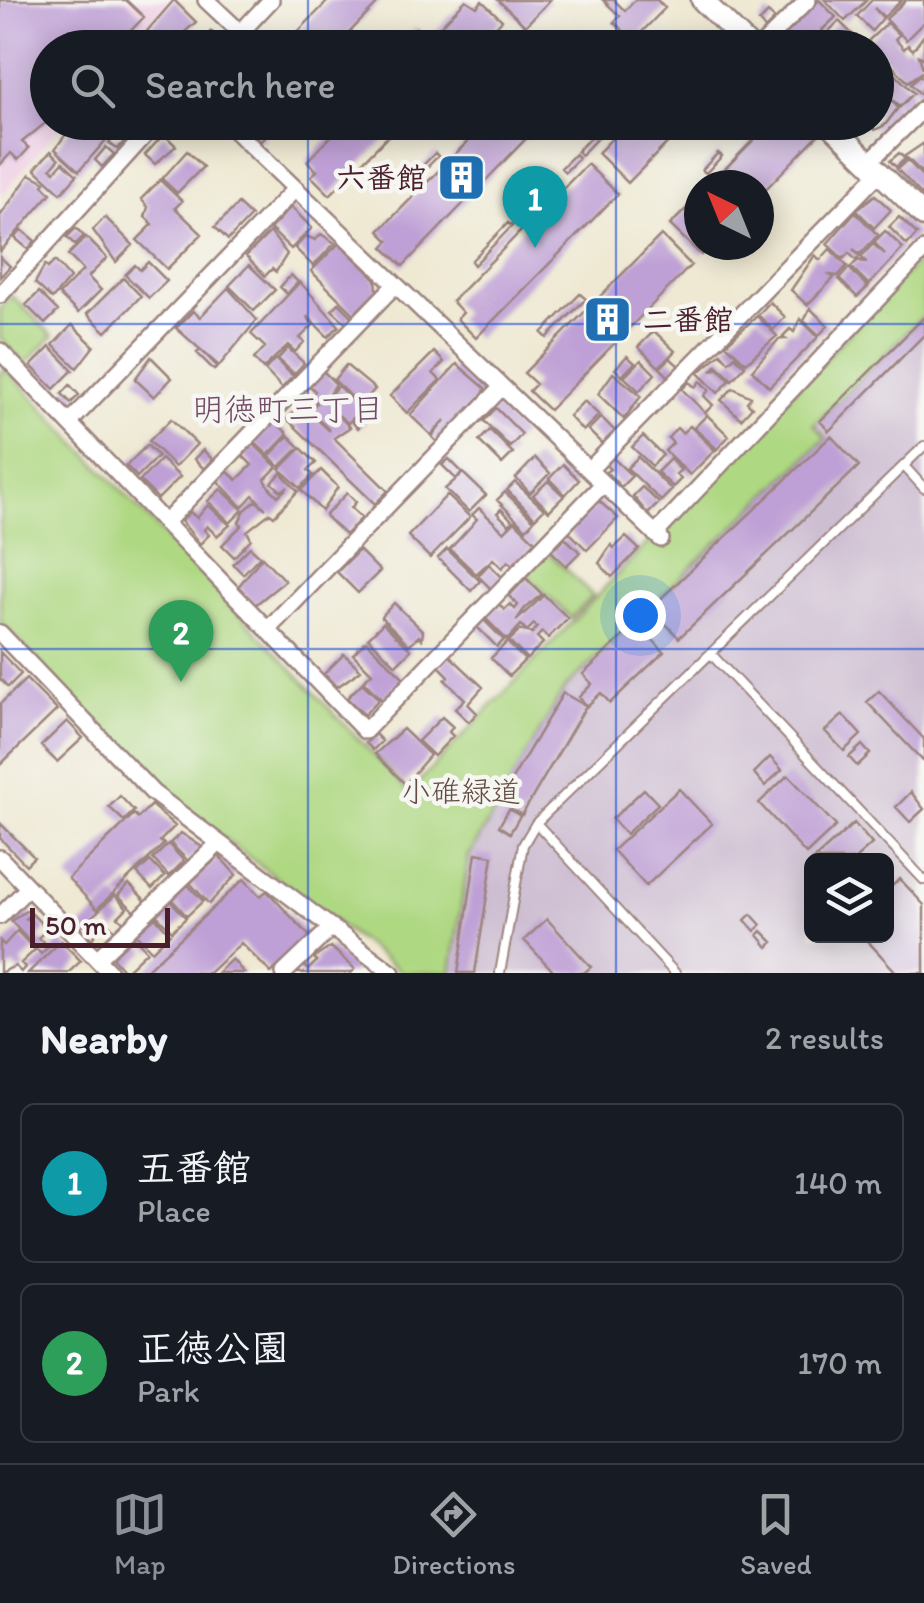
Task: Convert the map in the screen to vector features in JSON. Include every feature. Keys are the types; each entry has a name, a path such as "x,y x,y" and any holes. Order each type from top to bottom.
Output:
{"street":[{"path":"206,0 238,30"},
{"path":"242,30 271,0"},
{"path":"702,0 733,30"},
{"path":"777,30 808,0"},
{"path":"589,470 874,167 924,108"},
{"path":"0,294 141,140"},
{"path":"245,140 658,536 924,250"},
{"path":"846,140 924,216"},
{"path":"69,423 295,189"},
{"path":"165,523 395,284"},
{"path":"0,350 364,731 603,484"},
{"path":"268,630 502,387"},
{"path":"0,633 154,794 392,973"},
{"path":"0,858 102,968 217,845"},
{"path":"0,916 28,888"},
{"path":"284,973 332,926"}],"lane":[{"path":"500,973 523,845 536,823 924,446"},
{"path":"904,466 924,488"},
{"path":"712,655 924,880"},
{"path":"536,823 675,973"}],"shaded area":[{"path":"0,0 169,0 143,30 30,30 30,140 49,140 0,197"},
{"path":"924,315 924,973 451,973 469,856 564,689 825,439 814,425"}],"green space":[{"name":"小碓緑道","path":"924,255 924,315 814,425 826,438 564,689 469,856 451,973 403,973 161,791 0,621 0,373 5,368 409,792"},
{"path":"12,296 53,336 25,364 0,338 0,309"},
{"path":"548,552 593,596 571,618 526,574"}],"building":[{"path":"0,0 126,0 144,17 131,30 30,30 30,136 22,142 29,148 18,160 11,153 0,165"},
{"path":"174,0 196,22 187,30 148,30"},
{"path":"329,0 381,0 352,30 300,30"},
{"path":"466,0 477,7 482,1 502,20 492,30 437,30"},
{"path":"498,0 550,0 525,26"},
{"path":"603,0 614,0 625,11 635,0 657,0 665,8 644,30 622,30 614,22 620,16"},
{"path":"819,0 836,17 822,30 788,30"},
{"path":"825,0 867,0 845,21"},
{"path":"872,0 902,0 884,17 874,8 883,18 873,30 857,16"},
{"path":"906,0 924,0 924,22 906,40 886,19"},
{"path":"768,13 775,19 765,29 759,22"},
{"path":"839,21 848,30 830,30"},
{"path":"894,30 899,35 895,39 904,49 908,45 913,50 924,35 924,58 919,56 924,71 908,82 894,68"},
{"path":"894,73 914,93 900,107 894,102"},
{"path":"920,75 924,79 921,95 911,84"},
{"path":"62,140 106,140 79,171 55,149"},
{"path":"112,140 124,142 117,149 109,143"},
{"path":"159,140 170,140 176,146 155,164 145,155"},
{"path":"327,140 384,140 330,195 311,176 317,171 307,161"},
{"name":"六番館","path":"469,140 525,140 403,266 383,247 389,241 379,231"},
{"path":"588,140 595,140 581,155 577,151"},
{"path":"611,140 670,140 628,183 598,153"},
{"path":"753,140 813,140 774,180 774,170 724,170"},
{"path":"924,143 924,175 905,156"},
{"path":"106,147 114,154 102,167 95,160"},
{"path":"51,151 59,159 51,168 55,171 63,162 77,175 61,193 35,169"},
{"path":"187,151 203,167 177,193 162,179"},
{"path":"435,153 438,156 406,189 403,186"},
{"path":"718,153 722,156 709,170 702,170"},
{"path":"899,153 905,159 896,167 890,161"},
{"path":"575,154 579,158 565,172 561,168"},
{"path":"907,160 924,178 924,197 897,169"},
{"path":"587,164 618,194 476,338 457,319 463,313 452,301"},
{"path":"30,174 45,182 43,185 51,193 0,252 0,216"},
{"path":"160,180 182,201 175,208 202,234 167,269 137,240 153,224 145,217 148,207 141,199"},
{"path":"875,195 891,210 874,228 856,210"},
{"path":"238,204 251,216 228,240 215,227"},
{"path":"291,207 312,228 291,249 270,229"},
{"path":"684,211 684,239 670,225"},
{"path":"855,212 878,235 860,254 853,249 860,256 856,260 849,253 843,259 827,244"},
{"path":"105,217 133,245 116,262 93,230"},
{"path":"899,217 917,234 907,245 889,227"},
{"path":"508,223 512,226 474,265 471,261"},
{"path":"76,228 84,236 75,245 67,237"},
{"path":"22,230 35,241 28,249 15,238"},
{"path":"885,231 903,248 869,285 851,267 858,260 867,263 861,257 873,244 885,254 874,242"},
{"path":"270,232 287,254 276,272 272,269 265,276 246,256"},
{"path":"321,234 335,243 313,266 295,248 306,236 315,240"},
{"name":"二番館","path":"661,235 691,265 549,410 529,391 536,384 524,373"},
{"path":"86,237 107,258 88,277 101,290 78,313 59,295 83,270 68,255"},
{"path":"339,243 376,279 377,291 354,314 311,271"},
{"path":"830,249 847,266 838,276 830,275 834,278 807,305 791,290 815,255 820,260"},
{"path":"0,257 10,266 0,277"},
{"path":"55,261 70,278 52,299 35,283 45,265 48,268"},
{"path":"148,262 167,281 149,298 125,275 135,265 140,270"},
{"path":"249,265 275,290 254,311 229,286"},
{"path":"849,268 868,287 857,297 839,279"},
{"path":"291,275 298,282 287,294 280,287"},
{"path":"123,278 141,296 106,332 87,314"},
{"path":"300,282 339,326 328,337 307,316 313,325 300,338 304,342 295,352 288,345 263,369 254,359 265,347 251,334"},
{"path":"228,288 257,320 219,366 176,328 193,311 200,317"},
{"path":"39,292 58,311 45,324 26,305"},
{"path":"580,294 586,299 547,338 542,333"},
{"path":"770,302 785,317 773,330 758,315"},
{"path":"339,303 352,316 346,323 332,310"},
{"path":"810,308 828,326 819,335 804,321"},
{"path":"757,316 777,336 746,363 726,344"},
{"path":"924,317 924,335 829,431 820,421"},
{"path":"800,319 818,337 769,387 752,370 779,339 786,339 783,336 790,329 794,332"},
{"path":"72,325 94,346 77,368 53,345"},
{"path":"654,331 675,351 659,367 638,347"},
{"path":"50,347 73,370 54,389 31,366"},
{"path":"288,348 304,363 294,374 278,359"},
{"path":"201,350 218,367 214,370 197,353"},
{"path":"434,352 444,362 433,373 440,380 407,413 390,396"},
{"path":"721,353 729,362 735,356 745,366 732,380 717,365 711,371 718,368 730,380 718,393 698,373"},
{"path":"627,356 635,363 622,376 615,369"},
{"path":"151,357 172,378 154,397 135,379"},
{"path":"670,358 679,366 669,377 660,368"},
{"path":"275,359 293,376 282,388 265,370"},
{"path":"641,360 655,374 639,391 624,377"},
{"path":"457,364 485,388 484,393 438,443 432,437 445,420 431,435 410,415"},
{"path":"346,365 375,389 360,405 334,380"},
{"path":"323,371 336,384 324,401 338,386 362,409 348,423 338,415 350,427 334,438 388,491 375,504 287,419 301,405 330,431 309,410 317,403 310,396 315,391 309,385"},
{"path":"613,373 641,396 624,419 598,394"},
{"path":"700,381 709,390 704,396 713,405 705,413 682,389 689,382 695,387"},
{"path":"70,385 79,395 71,403 62,394"},
{"path":"733,388 751,397 747,402 752,407 741,419 721,400"},
{"path":"584,401 599,415 583,431 569,416"},
{"path":"496,408 522,434 510,447 484,421"},
{"path":"363,411 369,417 358,428 352,422"},
{"path":"707,415 729,436 717,449 694,428"},
{"path":"601,417 615,431 602,444 588,430"},
{"path":"171,419 197,444 175,467 149,441"},
{"path":"275,421 288,434 268,455 254,442"},
{"path":"690,426 715,450 690,475 665,451 673,443 668,438 677,428 682,433"},
{"path":"490,430 513,453 502,464 479,441"},
{"path":"289,436 300,447 280,467 269,456"},
{"path":"643,436 663,455 652,466 632,447"},
{"path":"831,436 859,466 679,638 651,608"},
{"path":"254,444 277,467 265,479 269,487 278,496 288,487 281,491 272,483 281,473 298,491 274,516 270,513 247,531 251,539 234,557 222,545 242,525 239,522 245,510 256,501 266,509 253,495 242,507 217,480 227,471 237,480 252,465 243,456"},
{"path":"147,445 158,456 137,477 126,466"},
{"path":"301,448 316,463 308,470 313,475 300,488 280,469"},
{"path":"203,450 213,460 204,469 194,459"},
{"path":"638,457 672,490 661,501 627,468"},
{"path":"535,458 550,473 530,493 516,478"},
{"path":"613,458 632,476 621,487 606,472 610,469 606,465"},
{"path":"161,459 180,477 158,499 140,481"},
{"path":"449,459 462,472 456,479 442,465"},
{"path":"670,459 681,470 676,474 681,479 673,487 657,472"},
{"path":"563,464 579,480 565,495 549,479"},
{"path":"321,470 338,487 322,511 301,490"},
{"path":"463,473 486,495 469,512 445,489"},
{"path":"548,481 564,496 549,511 533,495"},
{"path":"515,482 544,509 535,518 507,490"},
{"path":"642,487 659,503 648,514 633,496"},
{"path":"221,489 243,510 230,523 208,501"},
{"path":"505,492 534,520 526,529 497,500"},
{"path":"347,493 356,502 351,508 362,518 345,535 325,516"},
{"path":"447,495 470,517 430,558 408,536"},
{"path":"599,501 618,518 587,550 569,532"},
{"path":"208,505 230,525 217,536 207,526 204,530 209,535 200,544 181,521 190,512 197,518"},
{"path":"479,508 504,532 515,521 537,543 514,567 508,561 502,568 493,559 476,574 450,549 477,519 472,515"},
{"path":"501,509 513,521 509,525 497,513"},
{"path":"626,537 639,549 612,577 599,563 611,545 614,548"},
{"path":"565,538 580,552 566,566 551,551"},
{"path":"250,547 260,556 243,574 233,564"},
{"path":"447,549 480,581 471,591 438,558"},
{"path":"359,550 380,571 358,593 337,572"},
{"path":"262,557 285,581 255,605 238,587"},
{"path":"489,564 503,578 491,589 478,576"},
{"path":"526,578 542,594 516,621 544,595 568,618 548,638 542,632 537,637 543,643 527,659 509,641 520,630 532,633 537,627 534,624 527,631 521,625 507,640 485,618 499,604 504,610 510,604 515,609 518,605 509,596"},
{"path":"394,603 423,631 422,639 419,636 409,645 381,617"},
{"path":"484,620 504,640 497,647 477,627"},
{"path":"383,623 411,650 396,665 368,638"},
{"path":"637,623 664,652 610,703 601,693 587,706 579,697 592,684 583,674"},
{"path":"366,641 404,678 382,700 363,681 372,673 353,654"},
{"path":"507,642 525,660 509,676 491,658"},
{"path":"0,652 21,674 8,687 0,679"},
{"path":"344,654 361,670 337,687 324,674"},
{"path":"449,655 483,687 468,704 477,713 469,722 455,709 465,699 445,680 449,676 439,666"},
{"path":"26,679 57,710 0,765 0,704"},
{"path":"362,683 379,699 364,715 347,698"},
{"path":"879,691 924,739 924,762 867,702"},
{"path":"563,693 586,706 522,815 499,801"},
{"path":"843,715 861,735 844,751 825,731"},
{"path":"442,717 453,727 449,732 453,736 434,756 418,741"},
{"path":"67,721 83,738 57,762 41,746"},
{"path":"403,729 430,755 405,784 375,754"},
{"path":"375,734 382,741 373,750 366,743"},
{"path":"862,745 870,754 857,766 849,757"},
{"path":"770,757 782,770 765,786 754,773"},
{"path":"788,775 836,826 805,853 759,803"},
{"path":"644,789 658,804 626,834 612,819"},
{"path":"679,789 712,824 646,886 613,850"},
{"path":"911,792 924,809 910,822 896,807"},
{"path":"120,796 134,811 124,821 109,807"},
{"path":"151,805 175,826 160,841 164,844 97,909 68,878 134,814 138,818"},
{"path":"509,809 520,816 510,833 499,826"},
{"path":"0,823 34,857 26,865 0,838"},
{"path":"854,823 872,844 862,853 821,853"},
{"path":"181,833 202,847 188,861 170,843"},
{"path":"168,844 184,861 169,876 153,859"},
{"path":"476,853 493,856 475,973 458,973"},
{"path":"219,856 236,875 209,904 190,883"},
{"path":"150,861 165,876 152,889 137,873"},
{"path":"244,879 260,896 267,891 310,937 271,973 241,943 209,973 143,973"},
{"path":"900,879 924,905 924,973 897,973 869,943 894,943 894,884"},
{"path":"129,884 146,901 135,912 118,895"},
{"path":"188,885 203,901 187,916 172,900"},
{"path":"115,895 127,908 118,917 124,922 115,931 106,921 92,939 80,928"},
{"path":"171,901 186,918 172,931 156,915"},
{"path":"27,910 30,913 25,920 32,914 47,929 38,938 49,946 41,954 11,921"},
{"path":"751,914 761,925 755,931 745,920"},
{"path":"155,917 170,934 152,951 136,934"},
{"path":"547,919 591,967 584,973 555,973 524,940"},
{"path":"17,931 35,950 21,963 25,967 21,972 15,966 0,973 0,941 4,945"},
{"path":"762,931 773,942 768,947 758,935"},
{"path":"134,937 147,951 125,972 112,957"},
{"path":"61,941 81,961 68,973 28,973"},
{"path":"331,947 355,969 351,973 295,973 303,965 308,970 317,961 314,958"},
{"path":"232,959 244,973 217,973"}],"place":[{"name":"六番館","path":"461,177"},
{"name":"五番館","path":"535,248"},
{"name":"二番館","path":"608,319"},
{"name":"正徳公園","path":"181,682"}],"district":[{"name":"明徳町三丁目","path":"288,409"}]}
